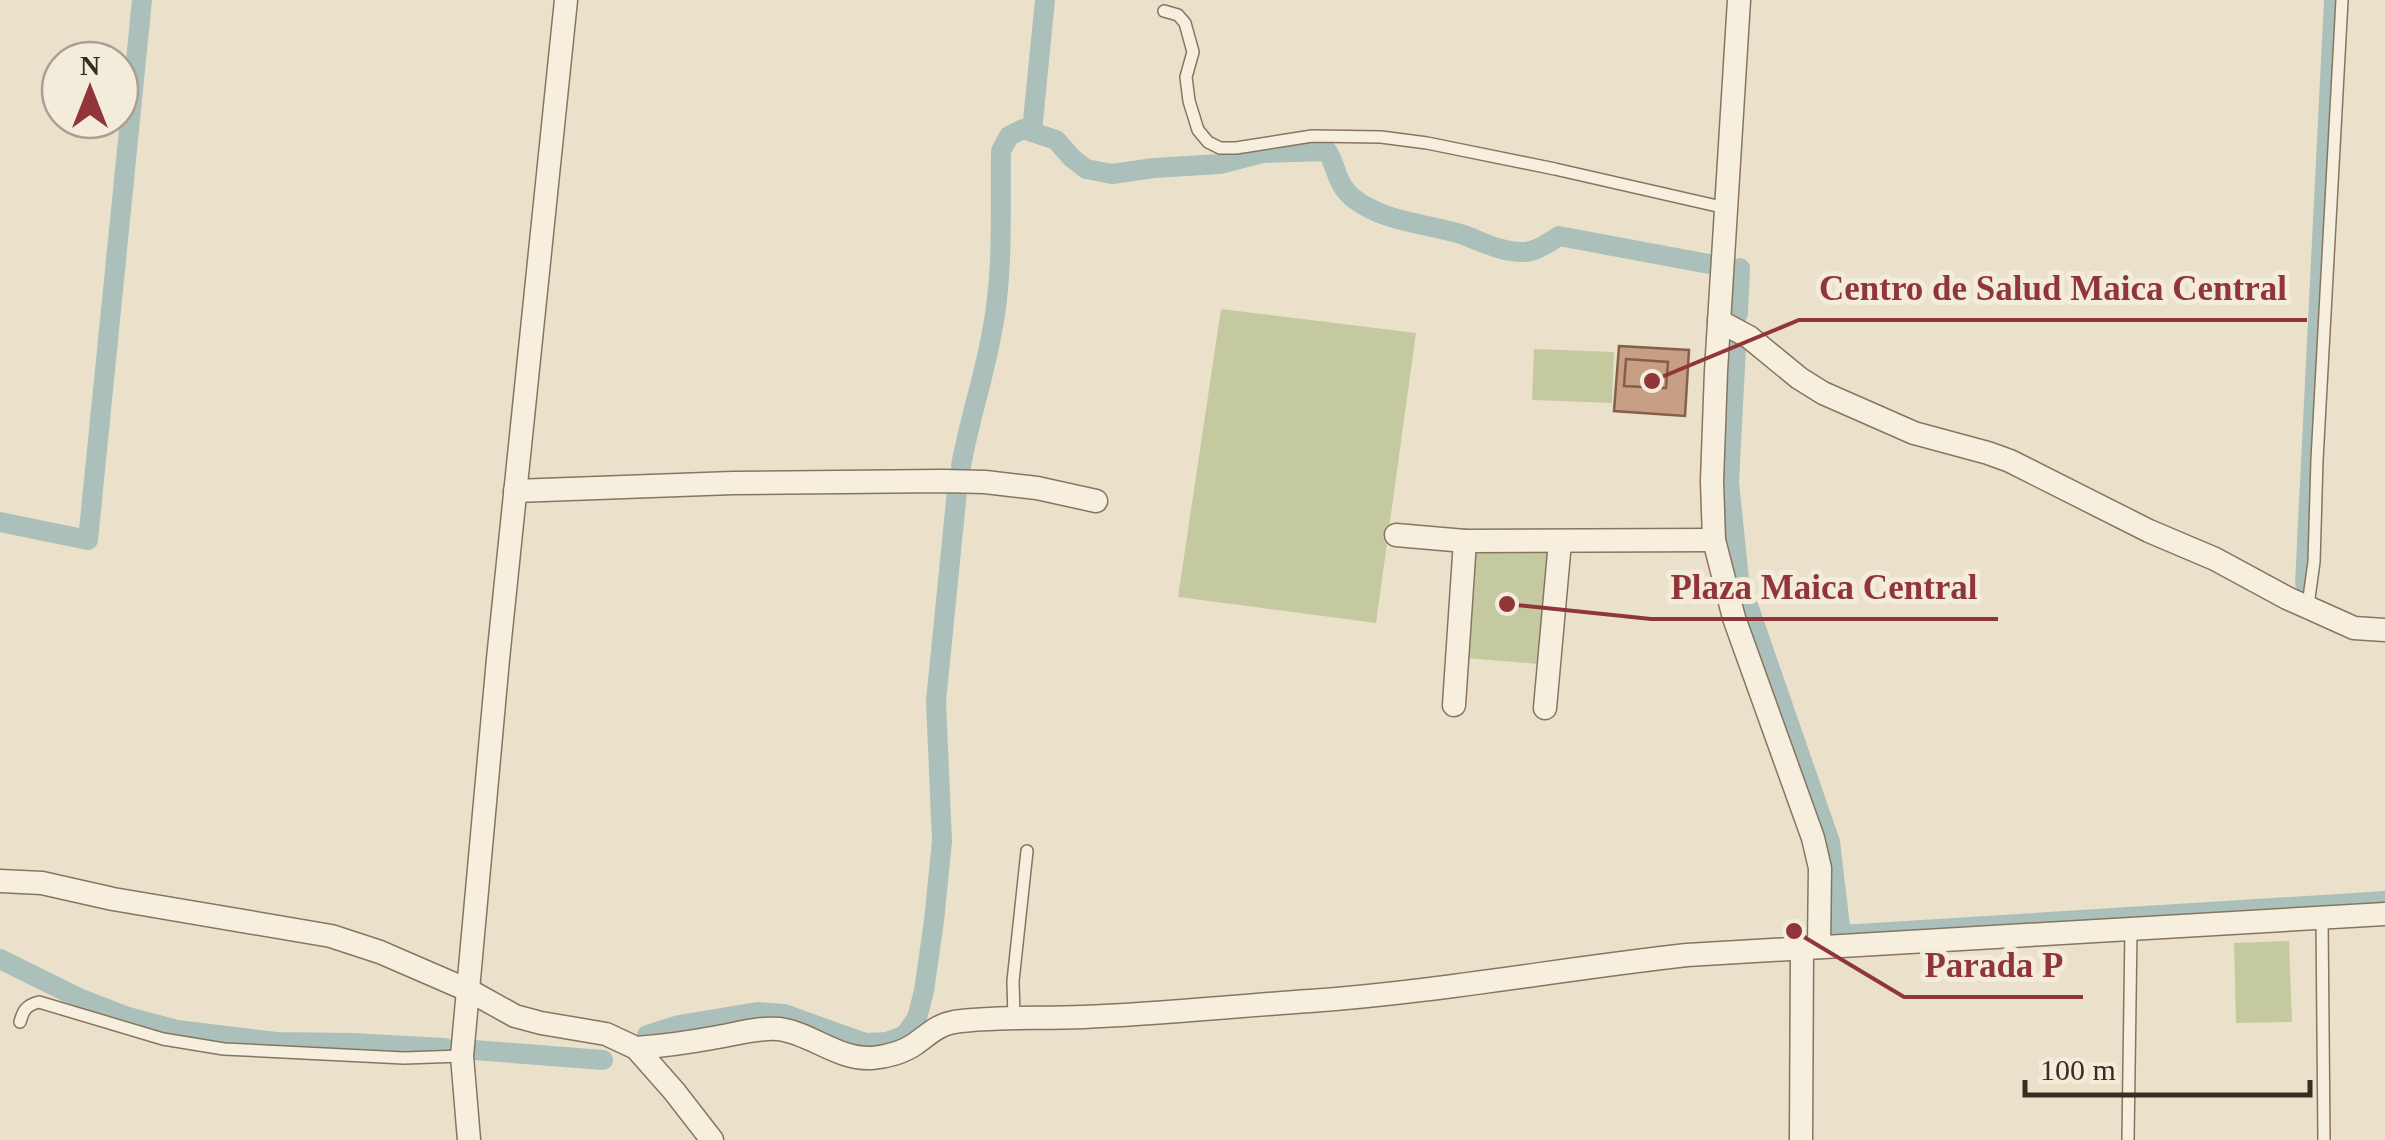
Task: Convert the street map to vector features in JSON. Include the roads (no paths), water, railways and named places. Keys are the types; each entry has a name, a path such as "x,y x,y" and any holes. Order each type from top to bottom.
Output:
{"street":[{"path":"469,1140 462,1056 498,659 566,0"},
{"path":"1740,0 1719,321 1712,481 1714,540 1734,618 1820,868 1810,947 1801,1140"},
{"path":"1719,321 1749,337 1823,393 1914,433 2010,461 2354,628 2385,630"},
{"path":"515,492 733,483 943,481 1037,488 1096,501"},
{"path":"1396,535 1465,541 1714,540"},
{"path":"1454,705 1465,541"},
{"path":"1545,708 1560,542"},
{"path":"0,882 42,883 330,936 394,957 515,1016 606,1034 636,1048 712,1140"},
{"path":"636,1048 778,1029 849,1056 870,1058 914,1046 931,1030 950,1023 1344,998 1687,955 2385,914"}],"lane":[{"path":"2301,603 2308,598 2314,562 2342,0"},
{"path":"1164,11 1178,15 1186,23 1193,52 1186,77 1189,101 1198,130 1220,148 1312,136 1381,137 1500,158 1726,208"},
{"path":"1014,1018 1016,947 1027,851"},
{"path":"2322,918 2324,1140"},
{"path":"2128,1140 2131,930"},
{"path":"20,1022 23,1011 38,1002 164,1040 224,1049 404,1058 462,1056"}],"waterway":[{"path":"0,522 88,540 142,0"},
{"path":"1032,131 1045,0"},
{"path":"2305,583 2334,0"},
{"path":"961,466 988,353 998,291 1001,151 1009,136 1023,129 1056,140 1086,169 1112,174 1220,164 1262,153 1327,151 1347,192 1365,206 1392,218 1464,235 1508,251 1533,250 1559,236 1709,264"},
{"path":"1738,314 1740,268"},
{"path":"1736,347 1729,483 1739,579 1830,842 1841,935 2385,901"},
{"path":"647,1035 679,1025 757,1012 784,1014 865,1043 887,1042 905,1035 917,1018 934,921 942,841 936,701 957,491"},
{"path":"0,959 79,998 177,1030 276,1042 445,1048"},
{"path":"474,1050 603,1060"}],"place":[{"name":"Centro de Salud Maica Central","path":"1652,381"},
{"name":"Plaza Maica Central","path":"1507,604"},
{"name":"Parada P","path":"1794,931"}]}
